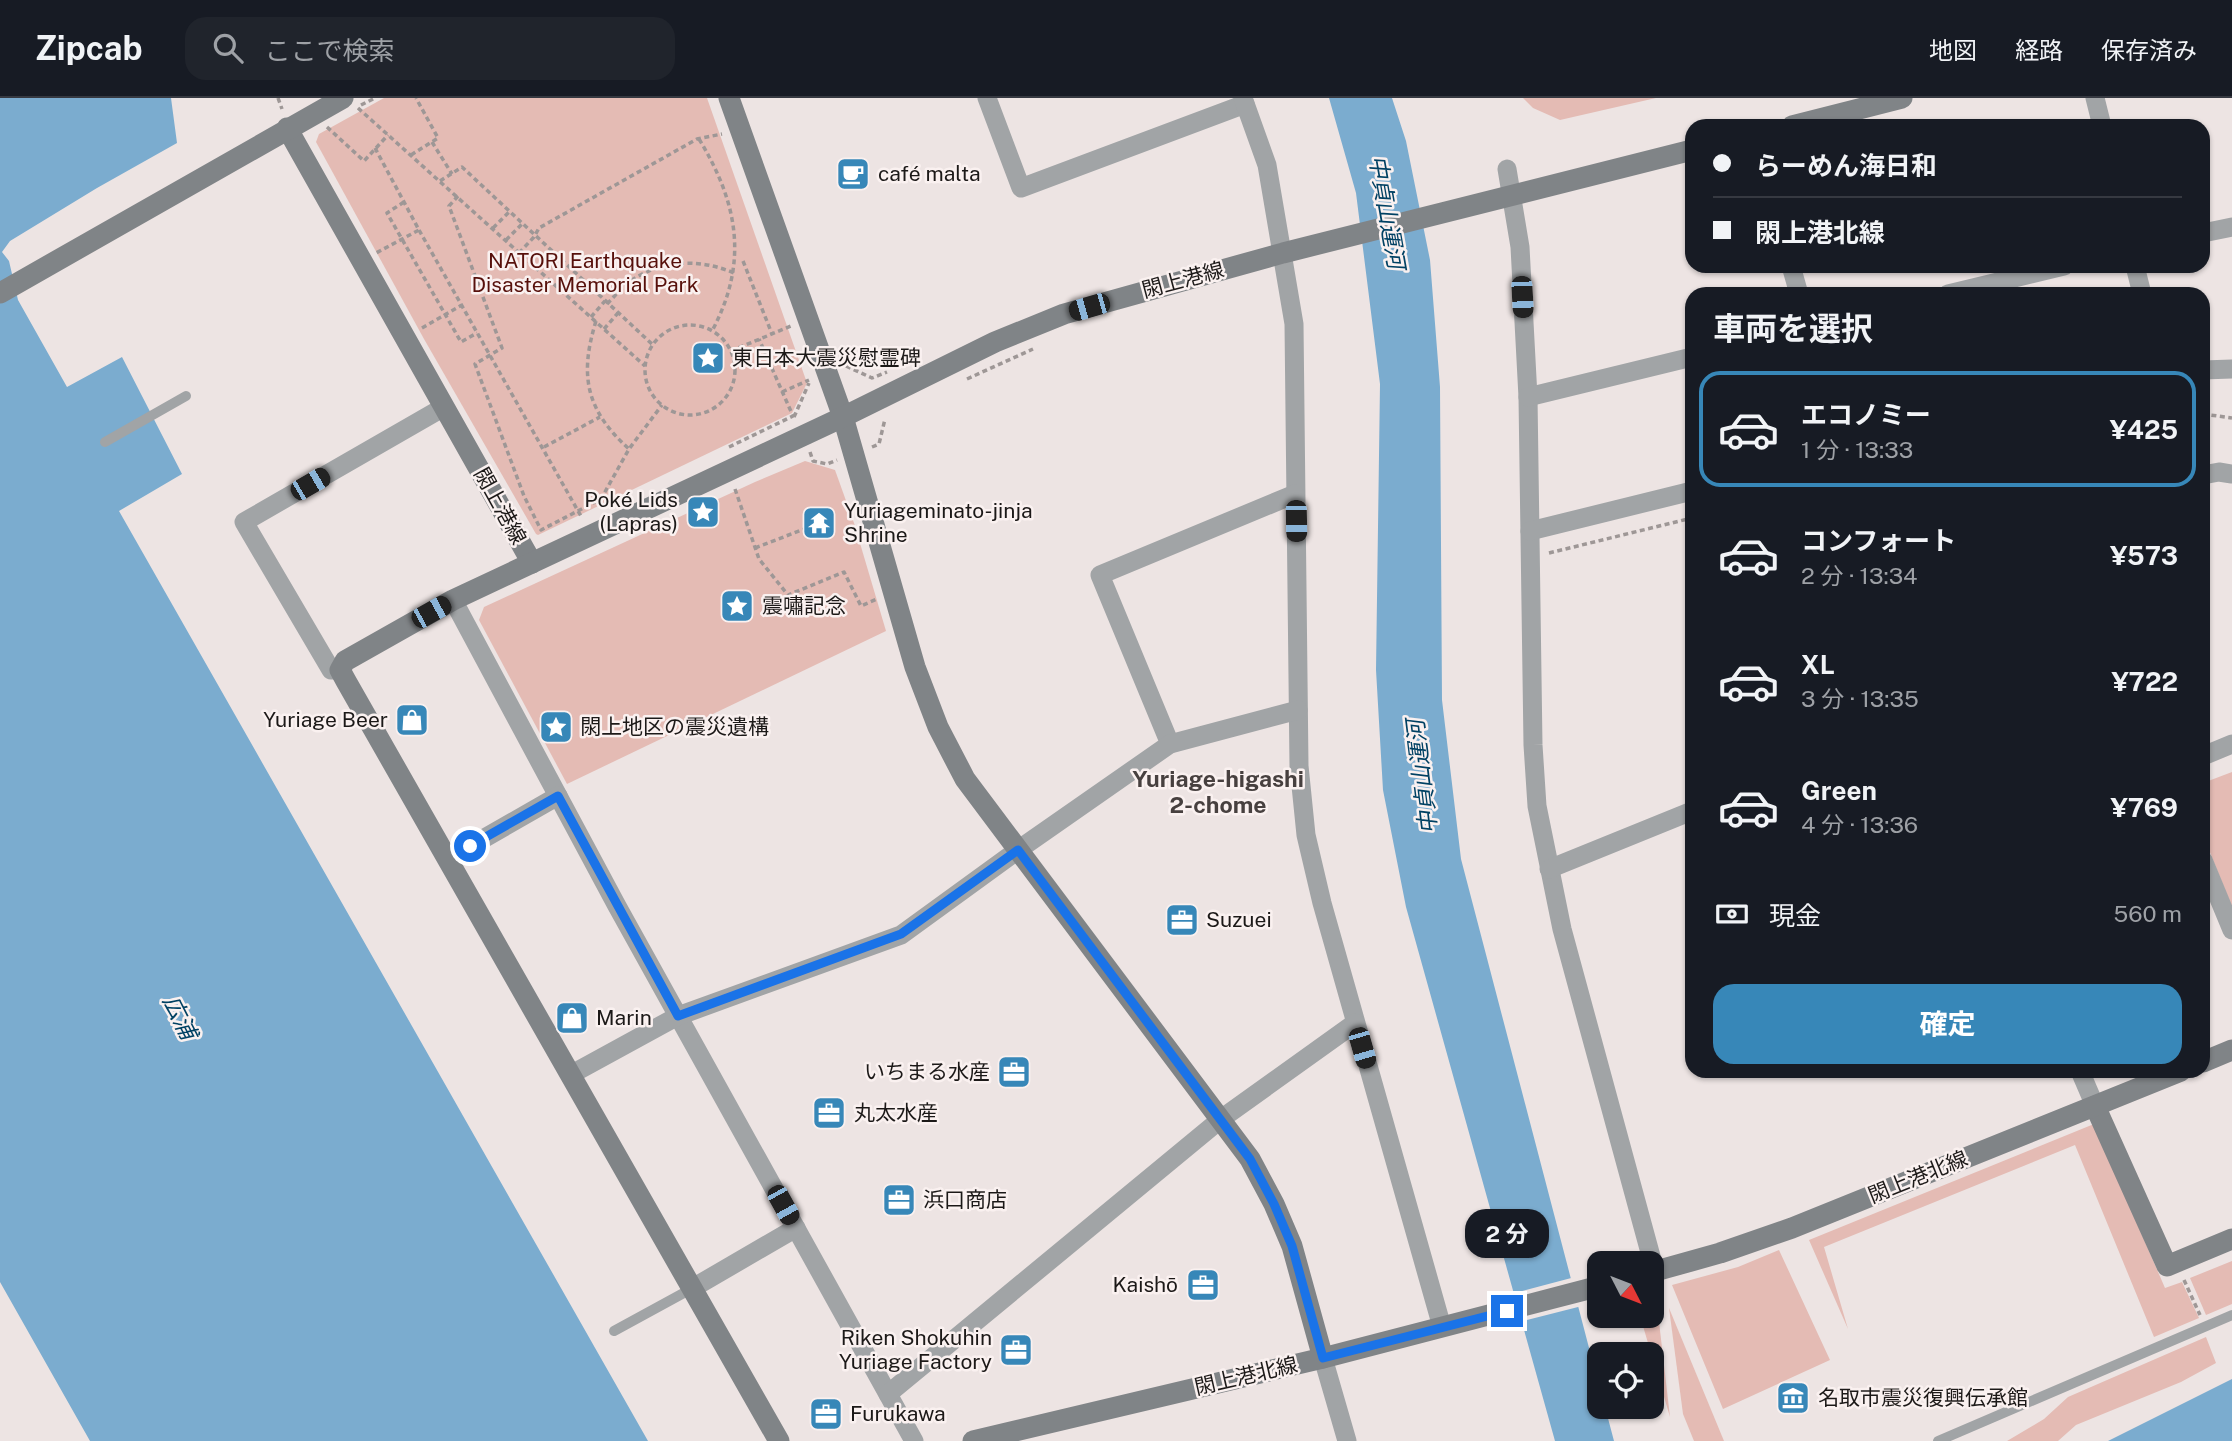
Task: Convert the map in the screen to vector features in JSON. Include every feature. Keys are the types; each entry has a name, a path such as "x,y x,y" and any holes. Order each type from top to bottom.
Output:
{"street":[{"path":"729,98 843,417 915,667 938,727 965,779 1250,1159 1292,1246 1347,1441"},
{"path":"987,98 1021,188 1244,101 1267,165 1294,324 1299,766 1306,835 1355,1023 1442,1327"},
{"path":"1820,119 1902,98"},
{"path":"2095,98 2100,119"},
{"path":"0,293 285,122 349,106"},
{"name":"閖上港線","path":"285,122 532,563 843,417 995,342 1064,314 1283,253 1511,195"},
{"path":"1511,195 1685,152"},
{"path":"1507,169 1520,247 1528,397 1533,745 1537,806 1562,929 1647,1251"},
{"path":"2210,232 2232,227"},
{"path":"1977,287 2035,273"},
{"path":"1528,397 1685,358"},
{"path":"2210,370 2232,369"},
{"path":"340,670 331,670 244,522 444,407"},
{"path":"2210,474 2232,474"},
{"path":"1530,530 1685,493"},
{"path":"1170,744 1100,575 1296,494"},
{"path":"340,670 345,661 453,600 532,563"},
{"path":"453,600 678,1016 914,1441"},
{"path":"340,670 779,1441"},
{"path":"570,1075 678,1016 901,934 1170,744 1298,710"},
{"path":"2210,753 2232,744"},
{"path":"448,859 558,796"},
{"path":"1549,869 1685,814"},
{"path":"2210,877 2232,930"},
{"path":"888,1394 1221,1119 1355,1023"},
{"path":"2210,1059 2232,1050"},
{"path":"2083,1078 2167,1266 2232,1238"},
{"name":"閖上港北線","path":"1664,1269 1793,1228 2164,1078"},
{"path":"691,1289 796,1228"},
{"name":"閖上港北線","path":"973,1441 1323,1358 1587,1289"}],"lane":[{"path":"106,442 186,396"},
{"path":"614,1331 691,1289"},
{"path":"1938,1441 2232,1315"}],"path":[{"path":"278,98 285,122"},
{"path":"349,106 375,98"},
{"path":"411,155 438,138 416,98"},
{"path":"349,106 388,135 458,196 645,366"},
{"path":"324,124 364,161 388,135"},
{"path":"519,253 539,228 699,139 722,134"},
{"path":"699,139 716,168 729,200 734,234 733,273 728,296 712,331"},
{"path":"432,142 452,174"},
{"path":"375,148 578,511 582,519 572,524"},
{"path":"440,181 462,167 534,237 653,345"},
{"path":"458,196 449,206 502,348 475,364 524,496 541,530 601,499 629,449 662,405"},
{"path":"404,202 387,213 460,342 477,332"},
{"path":"493,228 509,212"},
{"path":"506,240 522,225"},
{"path":"375,254 419,230"},
{"path":"743,261 772,334"},
{"path":"591,317 622,288 654,268 695,263 733,273"},
{"path":"417,330 462,304"},
{"path":"604,329 618,313"},
{"path":"596,321 588,347 588,388 606,426 629,449"},
{"path":"700,326 712,331 723,339 735,364 735,377 730,391 723,402 698,415 671,411 651,393 646,380 645,366 653,345 673,328 700,326"},
{"path":"731,351 792,326"},
{"path":"759,339 796,422"},
{"path":"961,383 1040,346"},
{"path":"719,452 793,416 811,379 782,392"},
{"path":"868,448 879,444 885,418 893,414"},
{"path":"2210,415 2232,418"},
{"path":"544,447 600,417"},
{"path":"810,450 813,461 827,464 839,460"},
{"path":"735,489 759,559 788,595 844,572 861,606 880,597"},
{"path":"1530,558 1685,520"},
{"path":"755,548 812,526"},
{"path":"2184,1280 2206,1327"}],"green space":[{"name":"NATORI Earthquake Disaster Memorial Park","path":"384,98 707,98 807,383 792,413 536,534 424,339 316,142 319,134"},
{"path":"1523,98 1656,98 1560,120 1533,108"},
{"path":"805,461 835,470 854,523 886,631 567,784 479,620 484,607"},
{"path":"2232,772 2232,907 2210,852 2210,780"},
{"path":"2094,1124 2165,1288 2182,1282 2199,1318 2154,1337 2075,1145 1824,1247 1848,1329 1809,1240"},
{"path":"1779,1250 1830,1360 1723,1409 1672,1285 1738,1267"},
{"path":"2232,1261 2232,1304 2206,1315 2190,1278"},
{"path":"1669,1308 1724,1441 1694,1441 1683,1414"},
{"path":"1644,1328 1660,1328 1661,1342 1648,1342"},
{"path":"2206,1337 2216,1363 2181,1382 2076,1425 2058,1441 2007,1441 2044,1419 2068,1397"},
{"path":"1664,1365 1670,1417 1664,1397"}],"water":[{"name":"広浦","path":"0,98 171,98 177,143 10,241 2,252 9,261 18,300 67,387 122,357 182,474 119,511 648,1441 90,1441 0,1282"},
{"name":"中貞山運河","path":"1329,98 1392,98 1406,141 1430,260 1440,387 1442,700 1461,859 1587,1342 1587,1419 1608,1419 1614,1441 1555,1441 1406,907 1383,790 1376,670 1380,384 1356,193"},
{"path":"2232,1379 2232,1441 2108,1441"}],"pier":[{"path":"1575,1277 1582,1306 1519,1322 1511,1294"}],"place":[{"name":"café malta","path":"853,174"},
{"name":"東日本大震災慰霊碑","path":"708,358"},
{"name":"Poké Lids (Lapras)","path":"703,512"},
{"name":"Yuriageminato-jinja Shrine","path":"819,523"},
{"name":"震嘯記念","path":"737,606"},
{"name":"Yuriage Beer","path":"412,720"},
{"name":"閖上地区の震災遺構","path":"556,727"},
{"name":"Suzuei","path":"1182,920"},
{"name":"Marin","path":"572,1018"},
{"name":"いちまる水産","path":"1014,1072"},
{"name":"丸太水産","path":"829,1113"},
{"name":"浜口商店","path":"899,1200"},
{"name":"Kaishō","path":"1203,1285"},
{"name":"Riken Shokuhin Yuriage Factory","path":"1016,1350"},
{"name":"名取市震災復興伝承館","path":"1793,1398"},
{"name":"Furukawa","path":"826,1414"}],"district":[{"name":"Yuriage-higashi 2-chome","path":"1218,792"}],"route":[{"path":"470,846 558,796 678,1016 901,934 916,926 1018,850 1250,1159 1292,1246 1323,1358 1507,1311"}]}
